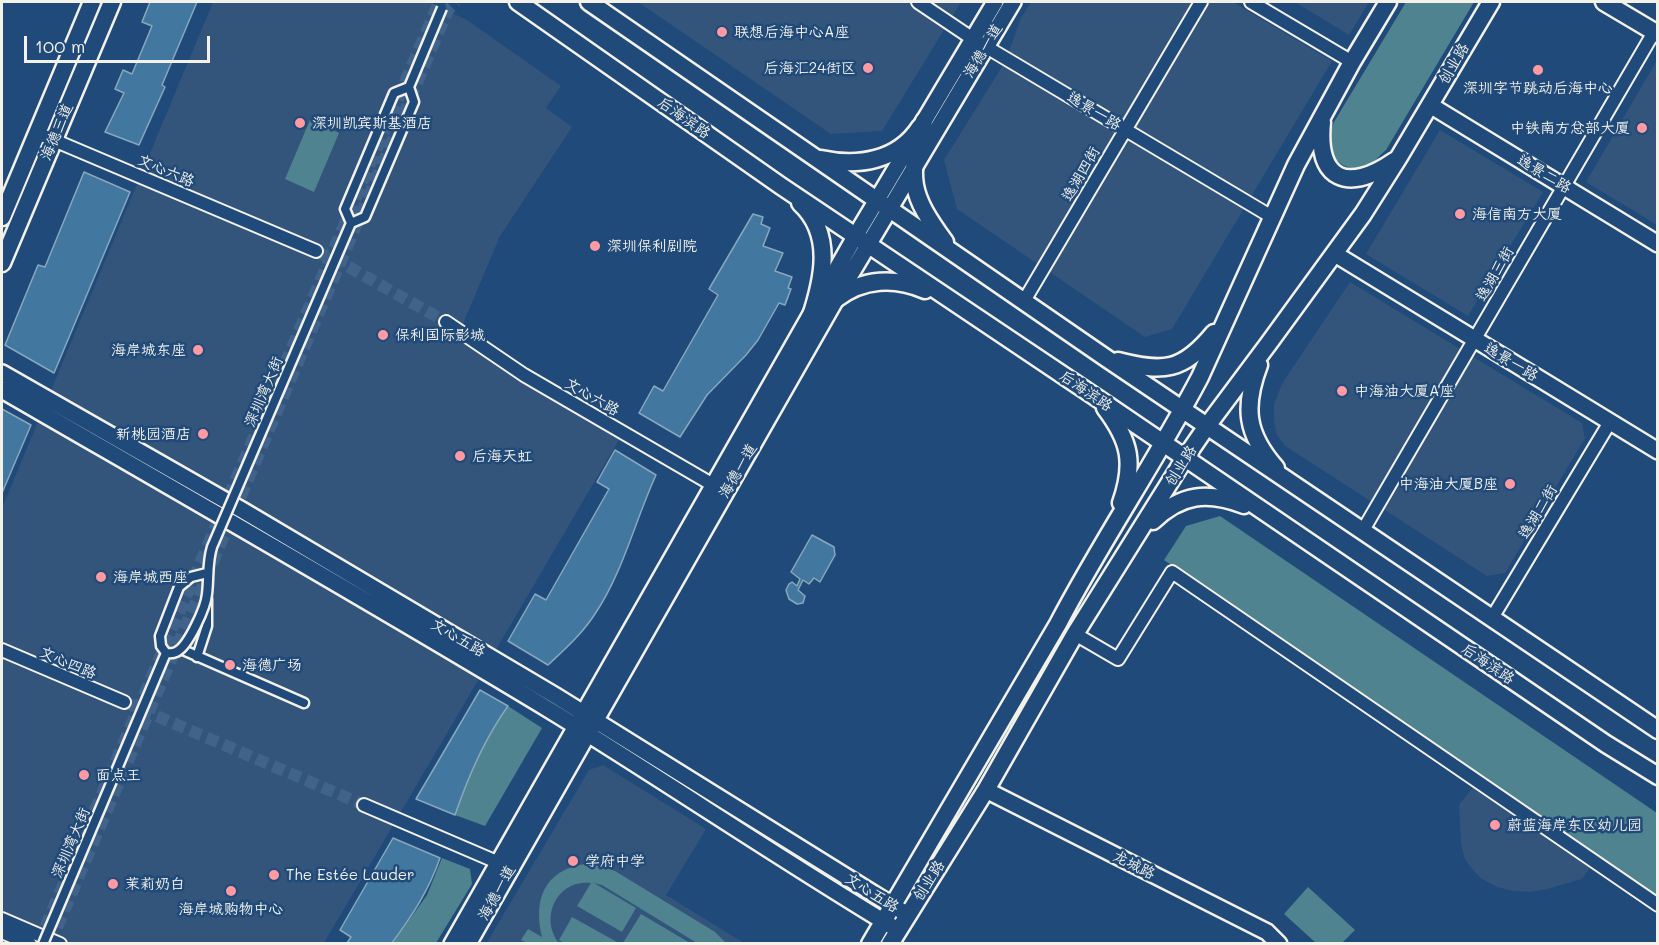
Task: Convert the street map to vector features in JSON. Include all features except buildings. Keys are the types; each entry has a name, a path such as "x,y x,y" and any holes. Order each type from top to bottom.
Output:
{"main road":[{"name":"海德三道","path":"2,218 92,2"},
{"name":"海德三道","path":"2,263 112,2"},
{"name":"后海滨路","path":"518,2 781,186 1606,744 1658,776"},
{"path":"589,2 1206,426 1658,730"},
{"name":"创业路","path":"870,944 1058,624 1087,570 1183,410 1296,165 1322,115 1388,2"},
{"name":"创业路","path":"894,937 986,790 1075,634 1185,458 1206,426 1335,254 1400,157 1491,2"},
{"path":"1604,2 1656,33"},
{"path":"1322,115 1321,152 1331,170 1340,176 1351,179 1362,178 1374,174 1400,157"},
{"path":"813,157 854,163 868,162 897,149 912,139 924,121"},
{"path":"924,121 917,145 914,185 924,213 953,253"},
{"path":"781,186 810,213 822,240 817,297 810,319"},
{"path":"836,299 861,285 884,281 911,284 948,299"},
{"path":"1106,357 1134,365 1154,368 1172,367 1187,360 1202,348 1234,303"},
{"path":"1269,344 1252,386 1248,403 1250,421 1257,441 1267,458 1289,482"},
{"path":"1097,398 1120,430 1128,446 1127,482 1111,530"},
{"path":"1134,542 1166,509 1180,500 1193,497 1212,497 1233,501 1265,513"},
{"path":"1058,624 1075,634"}],"street":[{"name":"深圳湾大街","path":"189,653 190,637 207,597 207,573 212,547 351,223 365,217 392,154 414,102 409,87 445,2"},
{"name":"逸景一路","path":"918,2 979,43 1272,217"},
{"name":"海德一道","path":"883,205 914,167 979,43 995,2"},
{"name":"海德一道","path":"720,489 810,319 883,205 924,121 979,43 1013,2"},
{"name":"逸湖四街","path":"1024,301 1201,2"},
{"path":"1251,2 1352,62"},
{"name":"逸湖三街","path":"1362,532 1656,33"},
{"name":"深圳湾大街","path":"351,223 345,209 380,124 394,93 409,87"},
{"name":"逸景二路","path":"1430,105 1658,243"},
{"name":"文心六路","path":"37,133 316,251"},
{"name":"海德一道","path":"452,944 505,865 720,489 836,299 862,239"},
{"name":"逸景一路","path":"1335,254 1658,452"},
{"name":"文心六路","path":"446,322 524,375 720,489"},
{"name":"文心五路","path":"2,373 242,510 590,716 908,915"},
{"name":"文心五路","path":"2,390 230,521 582,730 791,865 883,921 894,937"},
{"name":"逸湖二街","path":"1492,618 1610,422"},
{"path":"1075,634 1118,659 1172,572 1658,905"},
{"name":"深圳湾大街","path":"44,944 166,653 161,646 160,636 179,587 191,578 207,573"},
{"path":"189,653 206,636 207,597"},
{"name":"文心四路","path":"2,650 124,702"},
{"path":"166,653 189,653 304,703"},
{"name":"龙城路","path":"986,790 1267,932 1279,944"},
{"path":"364,805 505,865"},
{"name":"海德一道","path":"468,944 505,865"},
{"path":"2,919 60,944"},
{"path":"2,932 30,944"}],"shaded area":[{"path":"150,2 197,2 162,85 165,87 139,145 105,132 124,93 115,89 123,70 132,74 152,26 142,22"},
{"path":"213,2 429,2 467,20 561,86 546,108 572,127 500,236 460,331 623,433 324,943 2,944 2,508"},
{"path":"638,2 961,2 882,131 831,134"},
{"path":"1031,2 1233,2 1332,61 1172,329 1145,337 957,209 944,160 1005,62 1021,18"},
{"path":"1295,2 1369,2 1349,35"},
{"name":"中铁南方总部大厦","path":"1657,60 1658,225 1586,182"},
{"name":"海信南方大厦","path":"1440,130 1543,192 1468,316 1366,254"},
{"path":"84,172 130,192 54,373 5,345 38,265 45,267"},
{"path":"753,214 763,217 761,224 770,228 763,246 783,253 775,271 792,277 788,288 791,289 785,305 779,303 758,340 707,395 680,437 639,413 654,386 663,391 718,295 709,289"},
{"path":"1350,282 1582,423 1585,438 1505,573 1487,576 1285,446 1277,435 1274,404 1283,382"},
{"path":"2,409 31,425 2,493"},
{"path":"615,450 656,475 605,598 585,628 548,665 508,641 535,594 546,600 609,489 597,482"},
{"path":"812,535 834,547 835,555 820,582 814,578 809,584 803,580 798,590 805,596 803,603 797,604 789,599 786,590 792,582 797,586 800,579 791,572"},
{"path":"480,690 508,706 478,758 455,815 416,799"},
{"path":"603,765 706,829 666,895 744,943 486,944 589,770"},
{"name":"蔚蓝海岸东区幼儿园","path":"1474,786 1591,866 1582,879 1530,892 1497,887 1482,879 1465,859 1461,844 1459,805"},
{"path":"393,838 440,858 431,881 413,913 392,943 347,943 351,937 340,930"}],"green space":[{"path":"1406,2 1474,2 1386,150 1367,166 1347,167 1336,160 1330,148 1329,139 1334,122"},
{"path":"310,120 339,133 314,192 285,179"},
{"path":"1220,516 1657,813 1657,898 1164,560 1186,526"},
{"path":"508,706 542,728 485,826 455,815 478,758"},
{"path":"442,858 470,869 472,884 436,943 393,943 427,895"},
{"path":"596,864 615,871 715,932 726,943 697,943 602,885 594,883 636,908 622,932 577,906 591,883 579,883 569,887 561,894 551,912 553,933 559,943 527,943 521,940 528,929 542,937 539,911 541,899 551,880 571,867"},
{"path":"1308,887 1355,930 1342,943 1316,943 1284,914"},
{"path":"641,914 690,943 623,943"},
{"path":"572,917 617,942 564,943 559,940"}],"tunnel":[{"path":"38,944 439,2"},
{"path":"50,944 448,10 456,2"},
{"path":"316,251 446,322"},
{"path":"124,702 364,805"}],"place":[{"name":"联想后海中心A座","path":"722,32"},
{"name":"后海汇24街区","path":"868,68"},
{"name":"深圳字节跳动后海中心","path":"1538,70"},
{"name":"深圳凯宾斯基酒店","path":"300,123"},
{"name":"中铁南方总部大厦","path":"1642,128"},
{"name":"海信南方大厦","path":"1460,214"},
{"name":"深圳保利剧院","path":"595,246"},
{"name":"保利国际影城","path":"383,335"},
{"name":"海岸城东座","path":"198,350"},
{"name":"中海油大厦A座","path":"1342,391"},
{"name":"新桃园酒店","path":"203,434"},
{"name":"后海天虹","path":"460,456"},
{"name":"中海油大厦B座","path":"1510,484"},
{"name":"海岸城西座","path":"101,577"},
{"name":"海德广场","path":"230,665"},
{"name":"面点王","path":"84,775"},
{"name":"蔚蓝海岸东区幼儿园","path":"1495,825"},
{"name":"学府中学","path":"573,861"},
{"name":"The Estée Lauder","path":"274,875"},
{"name":"茉莉奶白","path":"113,884"},
{"name":"海岸城购物中心","path":"231,891"}]}
